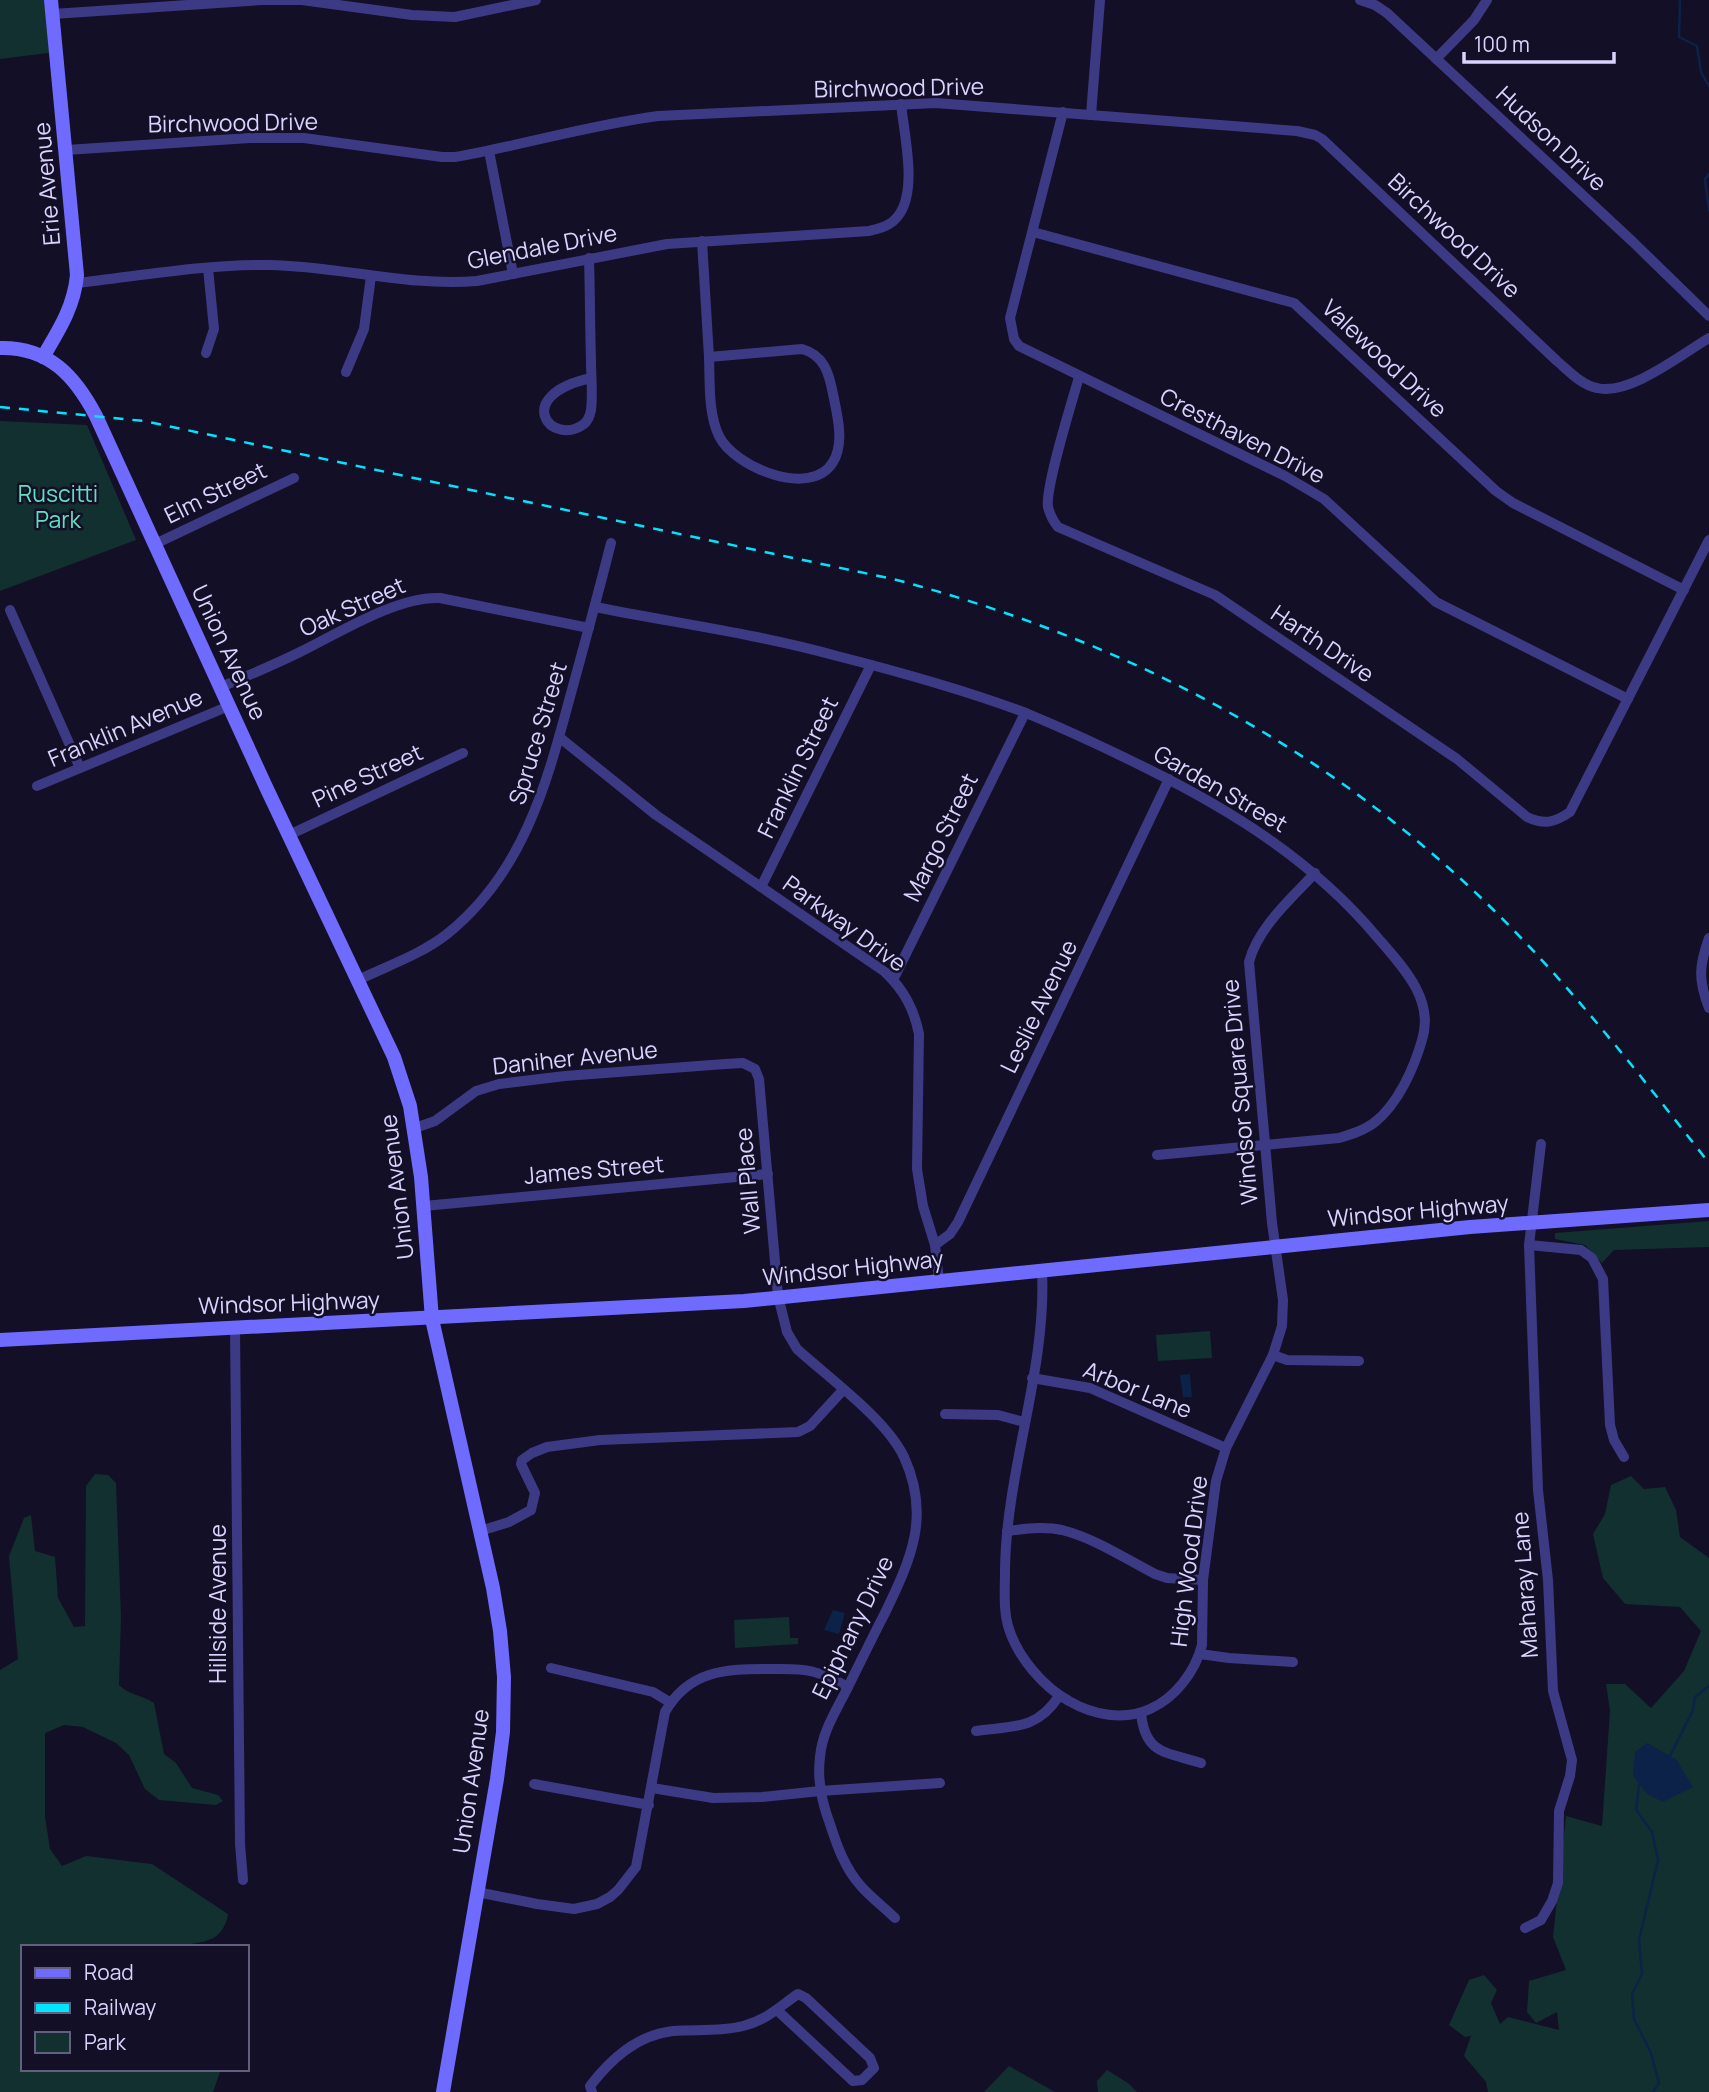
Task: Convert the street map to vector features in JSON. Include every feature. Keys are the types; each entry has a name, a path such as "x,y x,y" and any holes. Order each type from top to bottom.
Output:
{"street":[{"path":"52,7 302,0 412,15 455,17 536,0"},
{"path":"1091,115 1100,0"},
{"name":"Hudson Drive","path":"1360,0 1387,13 1709,316"},
{"path":"1436,59 1474,20 1487,0"},
{"name":"Erie Avenue","path":"43,357 67,318 76,282 52,7"},
{"name":"Birchwood Drive","path":"66,150 250,138 290,138 442,157 489,151 658,116 936,103 1297,131 1322,139 1557,360 1589,386 1600,390 1642,379 1709,338"},
{"name":"Glendale Drive","path":"76,282 208,268 267,265 324,268 416,282 450,283 477,281 667,244 869,231 887,226 897,218 905,205 909,178 901,104"},
{"path":"1063,112 1010,318 1014,339 1025,350 1079,377"},
{"path":"489,151 513,274"},
{"name":"Valewood Drive","path":"1032,237 1294,303 1496,491 1513,503 1684,590"},
{"path":"702,242 709,357 713,416 719,436 730,451 754,467 782,477 808,480 830,466 837,453 837,422 825,365 817,355 802,349 709,357"},
{"path":"589,258 591,378 591,412 587,421 574,429 550,425 544,418 544,409 550,395 571,384 591,378"},
{"path":"206,353 214,329 208,268"},
{"path":"346,372 363,330 371,276"},
{"name":"Union Avenue","path":"0,348 14,348 43,357 65,372 84,393 394,1057 410,1106 424,1206 432,1318 497,1610 504,1677 503,1732 443,2092"},
{"name":"Cresthaven Drive","path":"1079,377 1315,493 1436,603 1628,699"},
{"name":"Harth Drive","path":"1079,377 1051,482 1048,505 1058,527 1214,595 1457,759 1527,817 1539,823 1552,822 1570,812 1709,540"},
{"name":"Elm Street","path":"155,544 294,478"},
{"name":"Spruce Street","path":"358,980 444,936 482,900 517,850 533,819 548,779 611,543"},
{"name":"Oak Street","path":"221,687 288,658 394,606 419,598 453,600 589,628"},
{"name":"Garden Street","path":"595,607 835,655 1025,713 1099,745 1206,798 1258,831 1315,873 1352,907 1409,978 1418,991 1424,1009 1423,1036 1418,1053 1392,1105 1374,1123 1339,1138 1157,1155"},
{"path":"10,611 80,768"},
{"name":"Franklin Street","path":"761,887 871,666"},
{"name":"Franklin Avenue","path":"37,786 229,706"},
{"name":"Margo Street","path":"893,980 1025,713"},
{"name":"Parkway Drive","path":"559,737 656,815 837,937 893,980 905,995 915,1016 919,1034 917,1169 923,1206 935,1245 939,1281"},
{"name":"Pine Street","path":"289,835 463,753"},
{"name":"Leslie Avenue","path":"935,1245 950,1234 958,1222 1169,779"},
{"name":"Windsor Square Drive","path":"1276,1246 1248,962 1261,934 1315,873"},
{"path":"1709,938 1700,974 1702,990 1709,1008"},
{"name":"Daniher Avenue","path":"415,1128 435,1121 476,1091 499,1084 699,1066 743,1063 750,1065"},
{"name":"Wall Place","path":"750,1065 759,1079 778,1296"},
{"name":"Maharay Lane","path":"1525,1928 1541,1920 1558,1883 1559,1811 1572,1760 1571,1747 1553,1691 1548,1580 1538,1490 1529,1245 1541,1144"},
{"name":"James Street","path":"424,1206 768,1174"},
{"name":"Windsor Highway","path":"0,1340 653,1307 1531,1222 1709,1210"},
{"path":"1529,1245 1580,1250 1592,1258 1603,1279 1610,1424 1614,1440 1624,1457"},
{"name":"High Wood Drive","path":"1042,1270 1043,1305 1012,1483 1007,1531 1005,1610 1008,1628 1015,1645 1036,1675 1059,1696 1100,1714 1119,1716 1141,1713 1158,1706 1176,1691 1191,1672 1200,1654 1203,1580 1216,1481 1226,1448 1273,1355 1282,1326 1276,1246"},
{"name":"Epiphany Drive","path":"778,1296 790,1342 884,1427 903,1455 913,1483 918,1522 906,1569 830,1722 819,1758 820,1791 847,1868 861,1886 895,1918"},
{"name":"Hillside Avenue","path":"235,1327 240,1844 243,1880"},
{"path":"1273,1355 1287,1360 1359,1361"},
{"name":"Arbor Lane","path":"1032,1378 1090,1388 1226,1448"},
{"path":"480,1531 509,1522 531,1510 535,1493 522,1460 547,1447 600,1440 798,1432 810,1426 843,1390"},
{"path":"945,1414 998,1415 1024,1422"},
{"path":"1007,1531 1042,1528 1062,1530 1155,1574 1203,1580"},
{"path":"1200,1654 1293,1662"},
{"path":"551,1668 653,1692 671,1703"},
{"path":"477,1892 537,1905 575,1909 585,1908 610,1897 636,1867 665,1712 675,1695 697,1679 719,1671 800,1669 822,1674 848,1688"},
{"path":"976,1731 1027,1724 1039,1719 1049,1712 1059,1696"},
{"path":"1141,1713 1143,1731 1153,1746 1201,1763"},
{"path":"652,1788 713,1798 762,1797 940,1783"},
{"path":"534,1784 649,1805"},
{"path":"589,2090 606,2066 647,2037 672,2031 743,2026 778,2011 798,1994 870,2059 874,2068 862,2080 853,2081 778,2011"}],"green space":[{"path":"0,0 51,0 56,52 0,59"},
{"name":"Ruscitti Park","path":"0,421 87,425 136,540 0,591"},
{"path":"1709,1221 1709,1247 1614,1250 1602,1263 1585,1245 1555,1239 1555,1233"},
{"path":"1210,1331 1212,1358 1158,1361 1156,1335"},
{"path":"95,1474 108,1475 116,1483 121,1616 119,1685 154,1703 164,1754 176,1763 192,1788 218,1795 223,1801 216,1805 159,1800 145,1789 129,1755 116,1743 83,1727 64,1725 45,1733 45,1817 50,1849 62,1866 86,1856 152,1864 228,1914 220,1933 201,1942 180,1945 21,1945 21,2071 220,2071 213,2092 0,2092 0,1670 18,1659 9,1556 24,1518 31,1515 35,1551 55,1557 58,1598 74,1627 85,1626 86,1486"},
{"path":"1631,1476 1644,1489 1665,1487 1676,1510 1680,1537 1709,1558 1709,2092 1488,2092 1486,2082 1464,2056 1471,2036 1465,2037 1449,2025 1469,1980 1484,1975 1497,1990 1491,2003 1500,2024 1508,2017 1559,2030 1557,2012 1536,2023 1527,2012 1529,1981 1566,1970 1553,1937 1566,1816 1602,1826 1610,1711 1606,1684 1625,1684 1651,1708 1684,1671 1701,1631 1680,1607 1625,1604 1603,1578 1593,1534 1605,1514 1611,1485"},
{"path":"789,1617 790,1638 798,1638 798,1644 735,1648 734,1620"},
{"path":"1009,2066 1055,2092 984,2092"},
{"path":"1107,2070 1137,2092 1098,2092 1097,2081"}],"water":[{"path":"1190,1374 1192,1397 1183,1397 1180,1375"},
{"path":"833,1610 845,1613 839,1634 824,1630"},
{"path":"1647,1743 1677,1760 1693,1787 1663,1802 1647,1794 1633,1776 1635,1752"}],"waterway":[{"path":"1680,0 1679,37 1697,46 1701,72 1709,86"},
{"path":"1709,174 1705,179 1709,210"},
{"path":"1670,1756 1693,1710 1695,1697 1709,1686"},
{"path":"1639,1785 1636,1810 1652,1832 1658,1860 1639,1940 1642,1974 1632,1994 1634,2019 1651,2053 1659,2083 1653,2092"}],"railway":[{"path":"0,407 144,421 893,579 972,602 1049,629 1124,660 1196,695 1266,734 1334,778 1399,827 1462,880 1561,981 1709,1163"}]}
